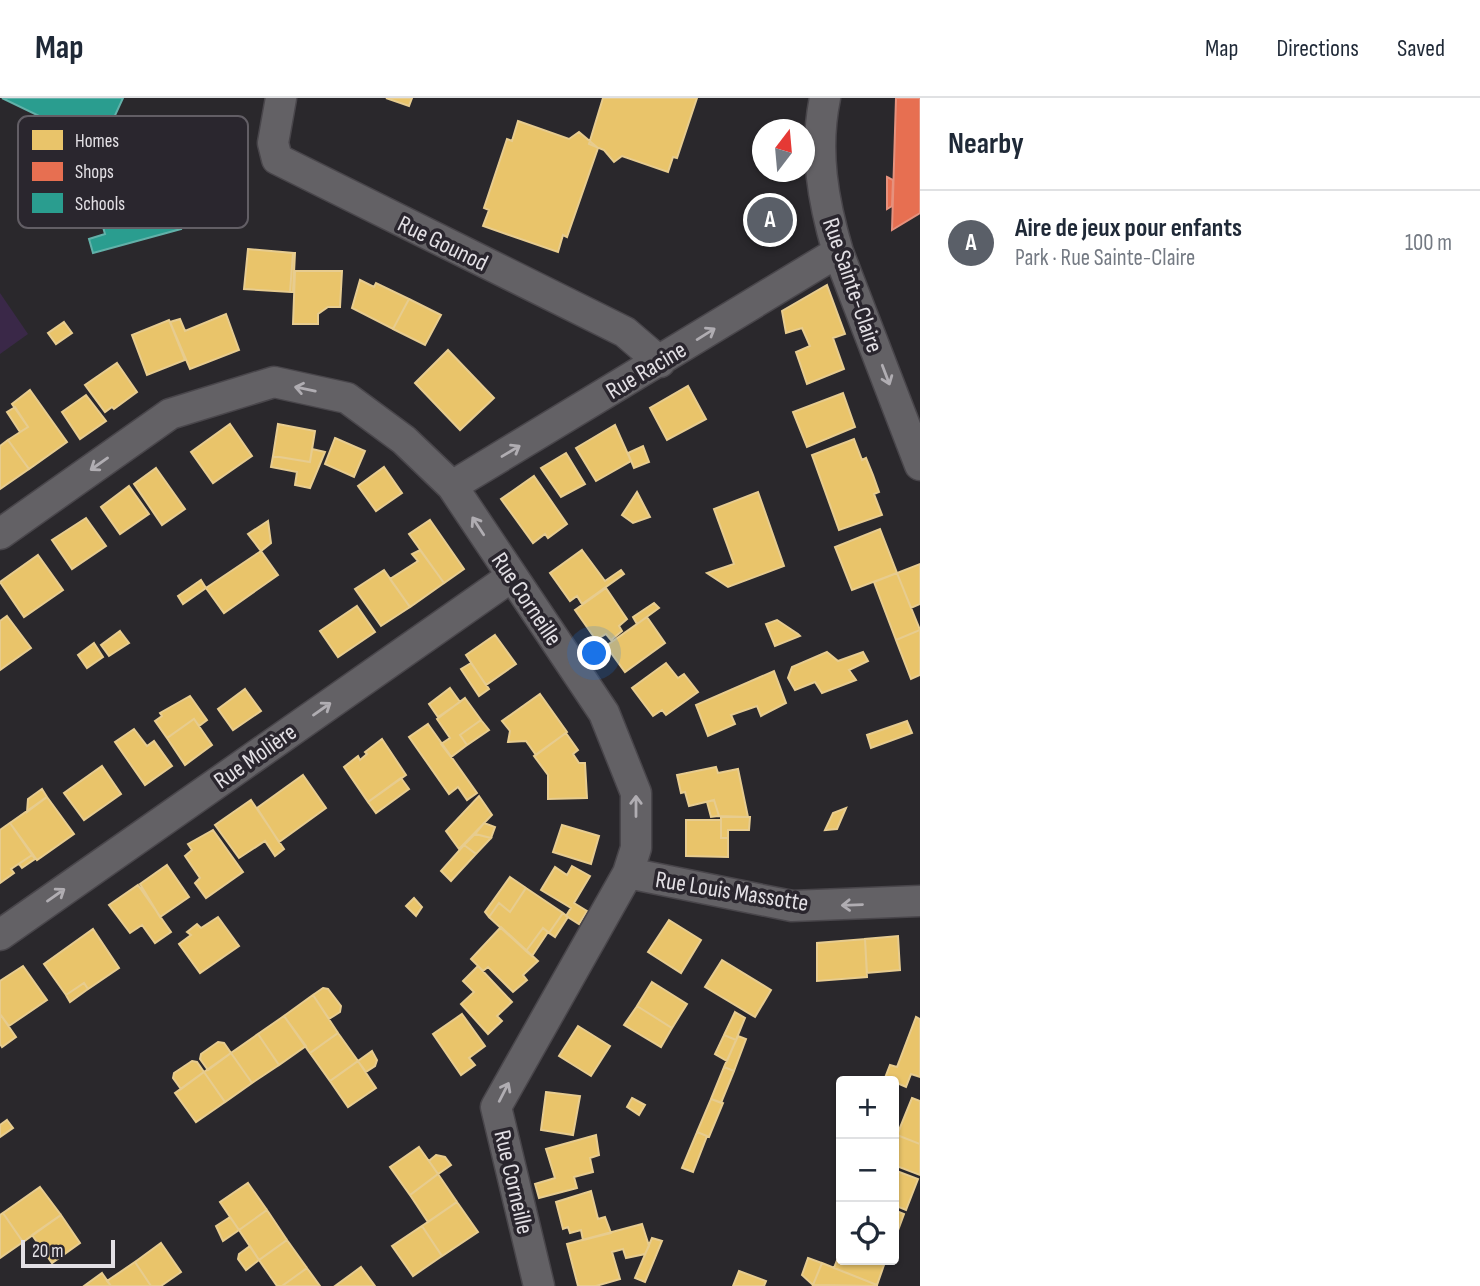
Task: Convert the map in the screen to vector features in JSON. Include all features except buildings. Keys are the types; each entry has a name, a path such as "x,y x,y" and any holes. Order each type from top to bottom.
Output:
{"street":[{"name":"Rue Gounod","path":"281,98 273,144 277,159 284,164 625,332 660,362"},
{"name":"Rue Sainte-Claire","path":"825,98 820,142 820,174 838,252 920,465"},
{"name":"Rue Racine","path":"452,486 838,252"},
{"name":"Rue Corneille","path":"0,534 170,414 274,382 347,398 404,440 452,486 604,713 636,793 636,848 628,873 496,1107 538,1281"},
{"name":"Rue Molière","path":"0,935 511,577"},
{"name":"Rue Louis Massotte","path":"628,873 792,906 920,901"}],"shaded area":[{"path":"0,293 28,334 0,354"}],"place":[{"name":"Aire de jeux pour enfants","path":"770,220"}]}
